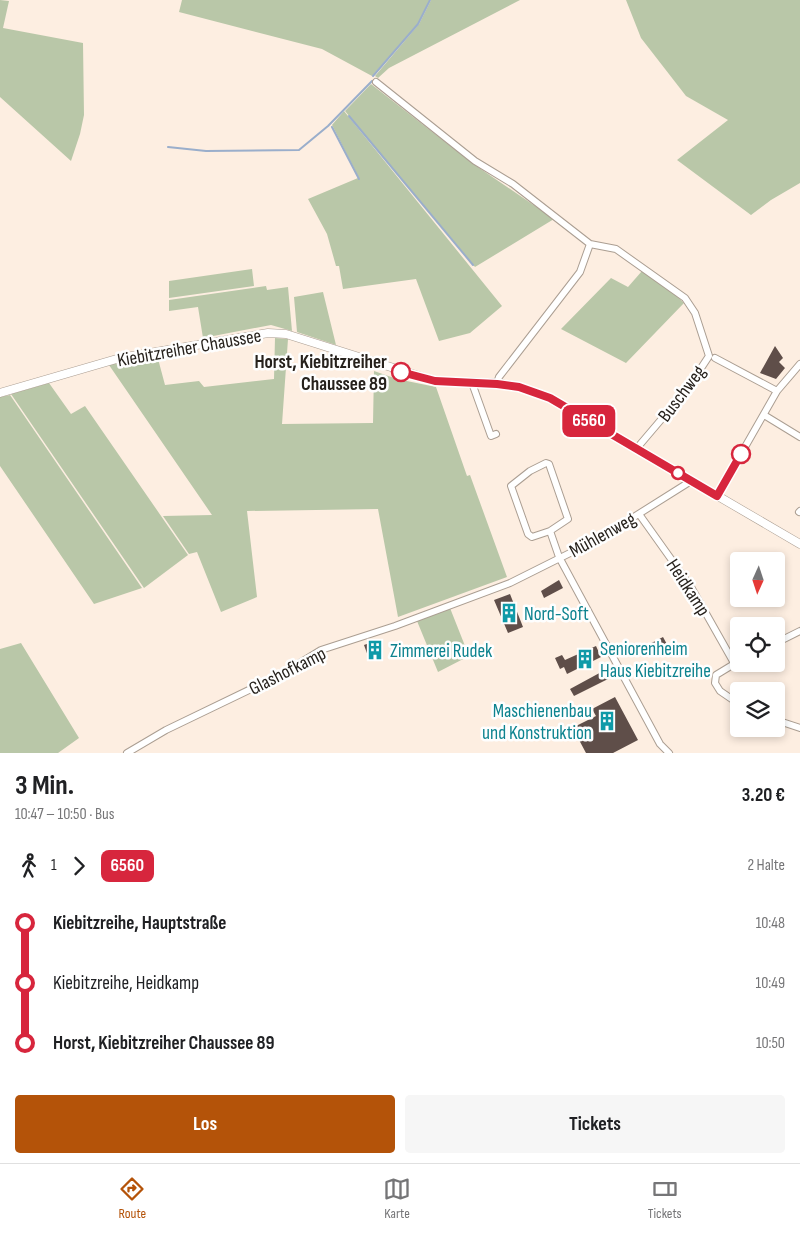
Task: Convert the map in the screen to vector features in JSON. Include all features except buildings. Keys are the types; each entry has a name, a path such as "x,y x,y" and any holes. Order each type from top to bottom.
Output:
{"street":[{"name":"Buschweg","path":"376,82 476,161 513,184 590,244 616,249 685,298 695,313 709,356 688,388 637,448"},
{"path":"497,384 498,377 580,272 590,244"},
{"name":"Kiebitzreiher Chaussee","path":"0,393 120,358 268,333 296,336 435,381 519,387 550,398 800,544"},
{"path":"715,358 777,391"},
{"path":"717,496 777,391 800,364"},
{"path":"472,383 491,436 496,434"},
{"path":"764,415 799,436"},
{"path":"546,463 549,464 568,519 550,531 532,537 528,534 511,486 530,471 546,463"},
{"name":"Mühlenweg","path":"510,583 559,557 602,538 691,481"},
{"name":"Heidkamp","path":"639,514 691,587 730,651"},
{"path":"550,531 559,557 660,744 669,753"},
{"name":"Glashofkamp","path":"127,753 166,730 282,674 320,650 395,626 510,583"},
{"path":"785,638 800,631"},
{"path":"730,666 716,675 715,683 720,692 730,698"},
{"path":"785,723 800,728"}],"green space":[{"path":"0,0 9,1 3,28 83,43 84,115 71,161 0,97"},
{"path":"182,0 430,0 418,24 372,76 322,49 179,12"},
{"path":"431,0 520,0 389,68 378,78 375,76 419,24"},
{"path":"626,0 800,0 800,183 771,200 751,215 677,160 728,120 686,96 641,38"},
{"path":"371,84 472,163 554,219 475,267 345,111"},
{"path":"344,111 502,306 470,333 439,341 416,279 343,289 339,266 336,266 327,234 308,199 358,178 360,180 332,125"},
{"path":"252,269 254,286 169,298 169,281"},
{"path":"642,271 666,286 684,303 626,363 561,329 611,278 628,287"},
{"path":"266,286 267,290 288,287 292,331 271,325 203,338 198,307 169,311 169,300"},
{"path":"323,292 336,345 297,332 294,297"},
{"path":"275,338 288,339 282,424 373,423 374,371 397,379 436,387 467,476 470,475 507,577 398,617 378,509 247,511 257,597 221,612 197,552 189,554 163,516 212,515 109,365 157,355 165,385 199,381 204,387 274,379"},
{"path":"49,383 71,414 85,406 188,555 144,588 11,394"},
{"path":"10,395 142,588 94,604 0,466 0,397"},
{"path":"450,608 469,656 438,672 417,621"},
{"path":"21,643 79,738 58,753 0,753 0,649"}],"waterway":[{"path":"373,76 418,24 430,0"},
{"path":"168,147 206,151 299,150 328,126 372,81"},
{"path":"349,116 473,265"},
{"path":"332,127 359,179"}],"bus line":[{"name":"6560","path":"401,372 435,381 519,387 550,398 717,496 741,454"}],"place":[{"name":"Horst, Kiebitzreiher Chaussee 89","path":"401,372"},
{"name":"Nord-Soft","path":"509,613"},
{"name":"Zimmerei Rudek","path":"375,650"},
{"name":"Seniorenheim Haus Kiebitzreihe","path":"585,659"},
{"name":"Maschienenbau und Konstruktion","path":"607,721"}]}
